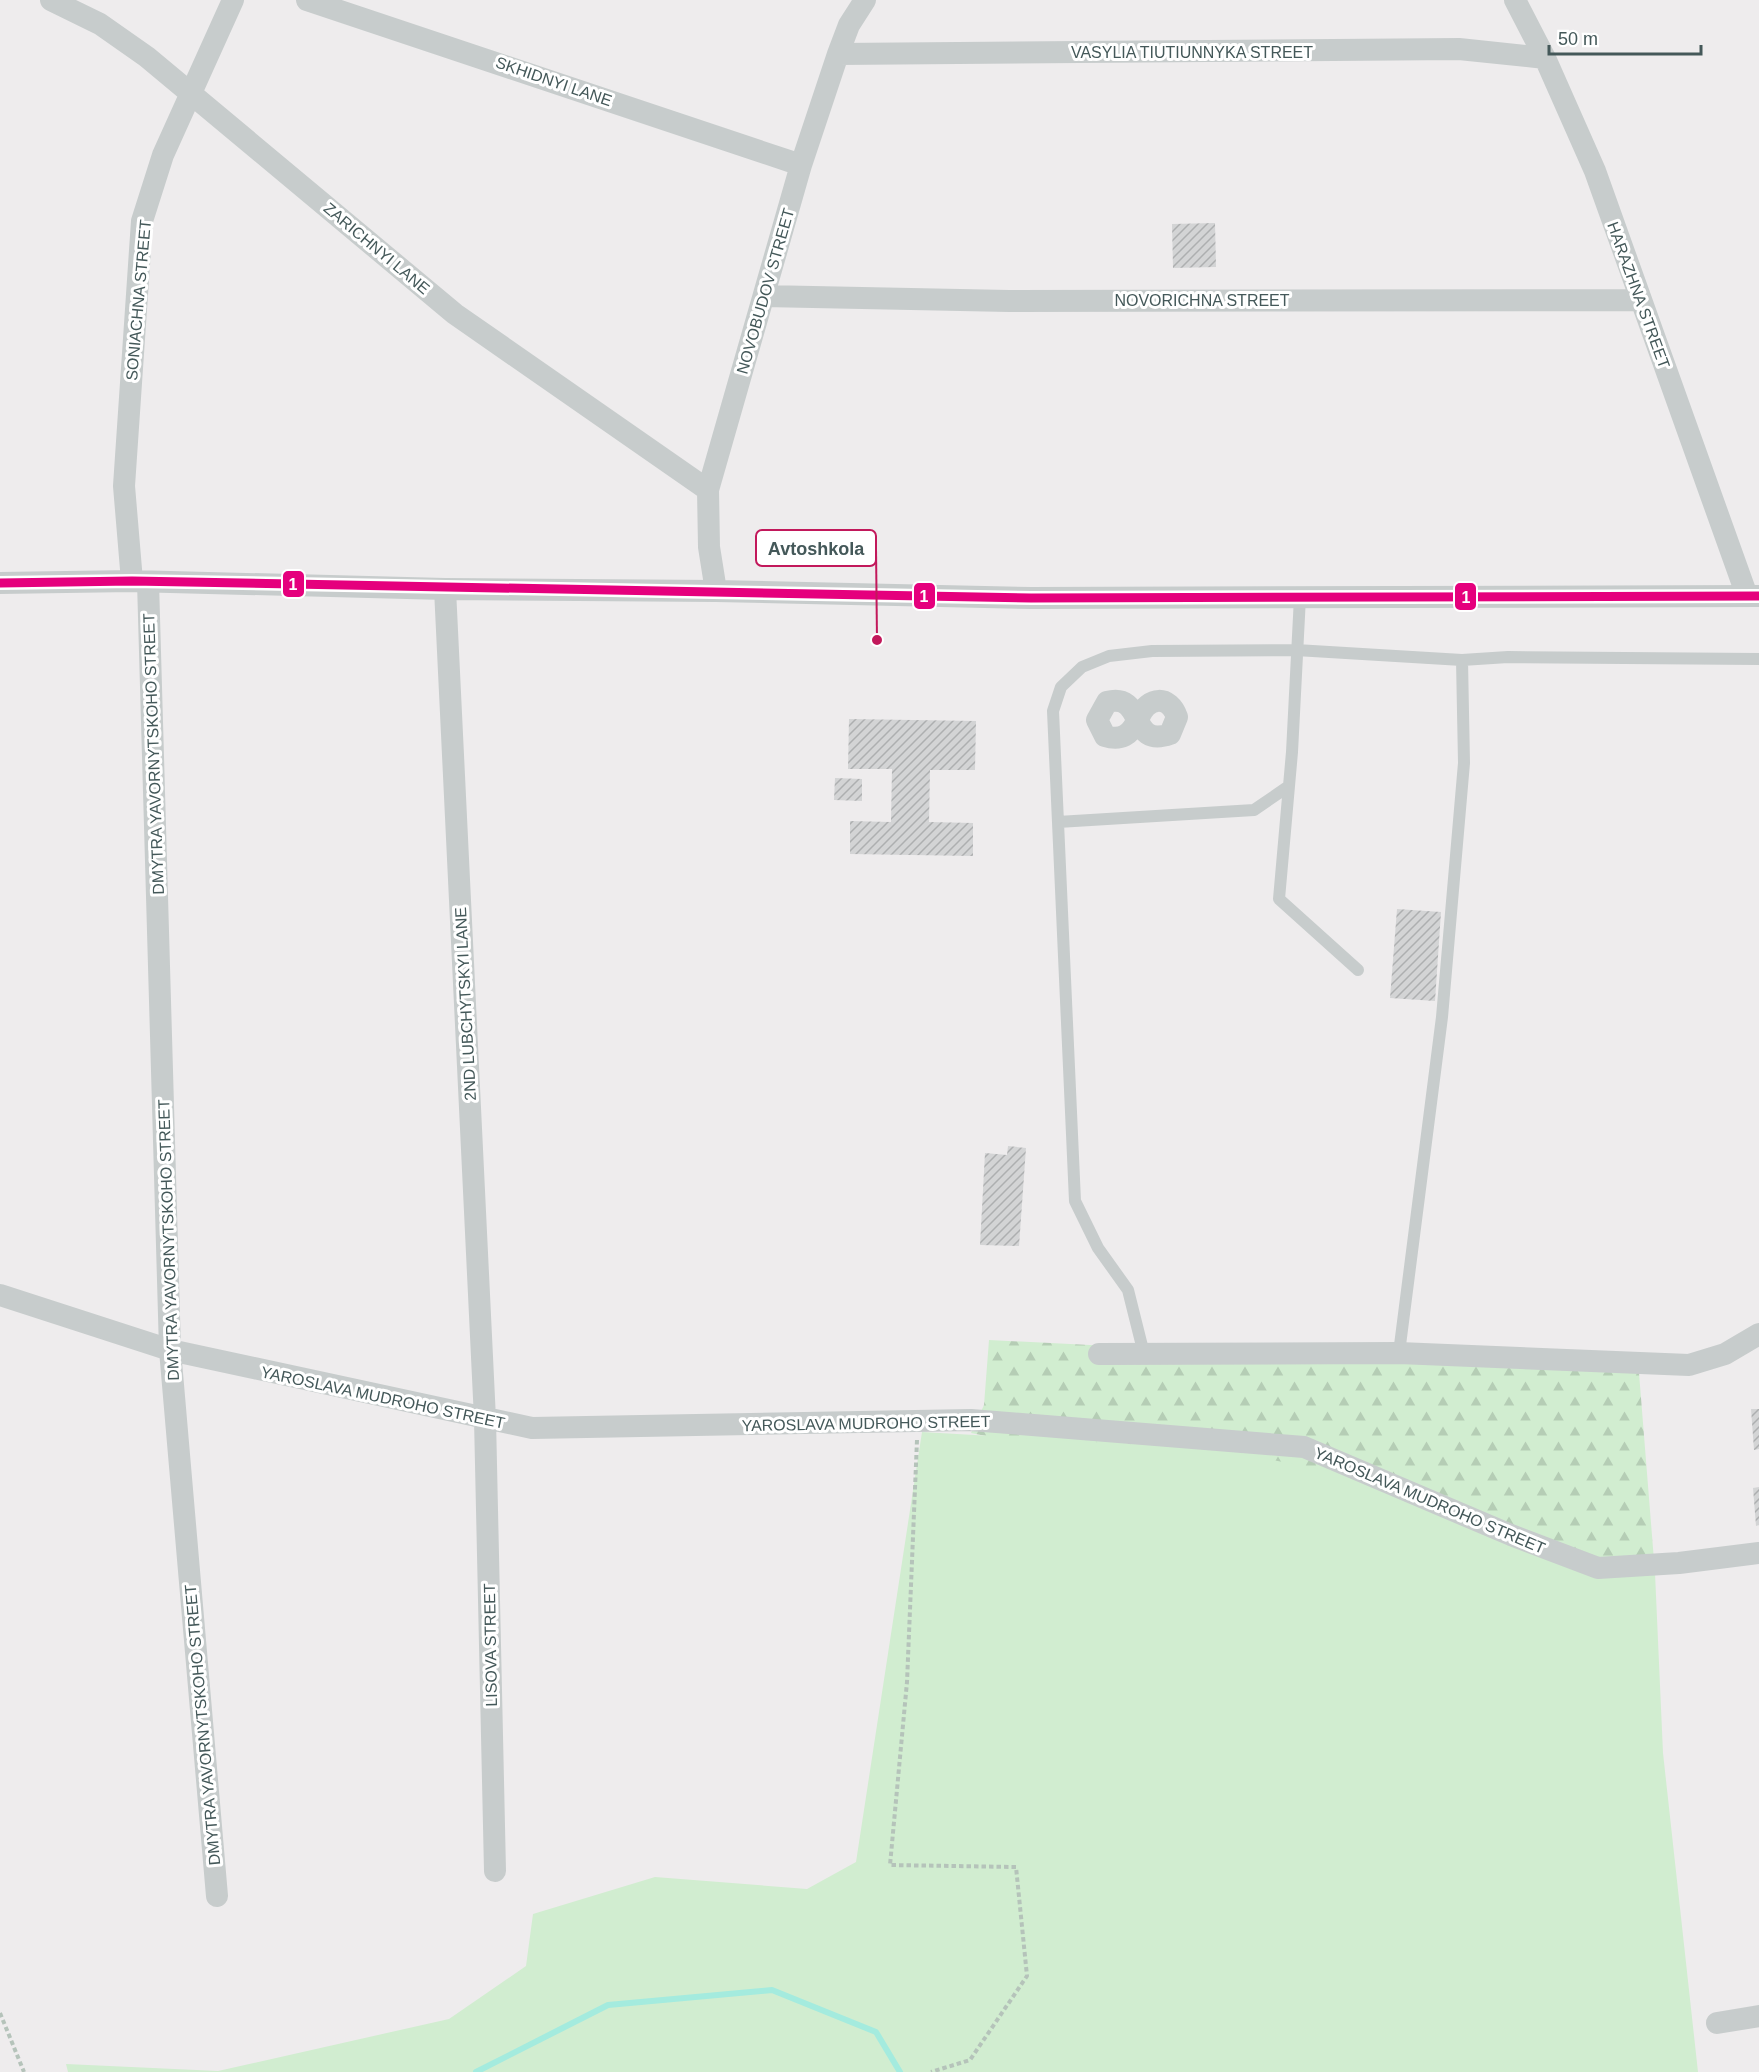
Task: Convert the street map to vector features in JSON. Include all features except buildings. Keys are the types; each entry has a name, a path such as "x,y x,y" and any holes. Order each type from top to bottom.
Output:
{"street":[{"name":"ZARICHNYI LANE","path":"51,0 100,24 192,92 455,314 708,490"},
{"name":"SONIACHNA STREET","path":"140,581 124,486 142,221 163,155 233,0"},
{"name":"SKHIDNYI LANE","path":"307,0 801,165"},
{"name":"NOVOBUDOV STREET","path":"716,591 709,547 708,490 801,165 849,25 865,0"},
{"name":"HARAZHNA STREET","path":"1515,0 1545,58 1595,171 1641,300 1753,596"},
{"name":"VASYLIA TIUTIUNNYKA STREET","path":"838,54 1459,49 1545,58"},
{"name":"NOVORICHNA STREET","path":"764,296 1009,301 1641,300"},
{"path":"0,584 140,581 446,589 716,591 1031,598 1753,596"},
{"name":"DMYTRA YAVORNYTSKOHO STREET","path":"140,581 170,1350 217,1896"},
{"name":"2ND LUBCHYTSKYI LANE","path":"446,589 485,1419"},
{"name":"YAROSLAVA MUDROHO STREET","path":"0,1295 170,1350 532,1428 971,1420 1304,1447 1511,1535 1598,1568 1679,1563 1759,1553"},
{"path":"1099,1354 1399,1353 1689,1365 1725,1354 1759,1334"},
{"name":"LISOVA STREET","path":"485,1419 495,1871"},
{"path":"1717,2023 1759,2016"}],"lane":[{"path":"1300,597 1289,786 1279,899 1358,970"},
{"path":"1144,1354 1128,1290 1098,1248 1075,1201 1053,711 1061,687 1083,667 1109,656 1152,651 1296,650 1462,660 1508,657 1759,658"},
{"path":"1399,1353 1442,1017 1464,763 1462,660"},
{"path":"1058,822 1254,810 1289,786"}],"path":[{"path":"918,1421 907,1682 890,1865 1016,1867 1027,1976 970,2060 931,2072"},
{"path":"0,2013 24,2072"}],"green space":[{"path":"989,1340 1639,1373 1655,1573 971,1433 984,1405"},
{"path":"922,1432 1216,1449 1376,1480 1498,1541 1655,1573 1663,1753 1698,2072 68,2072 66,2064 218,2071 449,2019 526,1966 533,1914 655,1877 807,1889 856,1862"}],"waterway":[{"path":"476,2072 608,2005 772,1990 876,2032 900,2072"}],"transit line":[{"name":"1","path":"0,583 132,581 1031,598 1759,596"}],"place":[{"name":"Avtoshkola","path":"877,640"}]}
